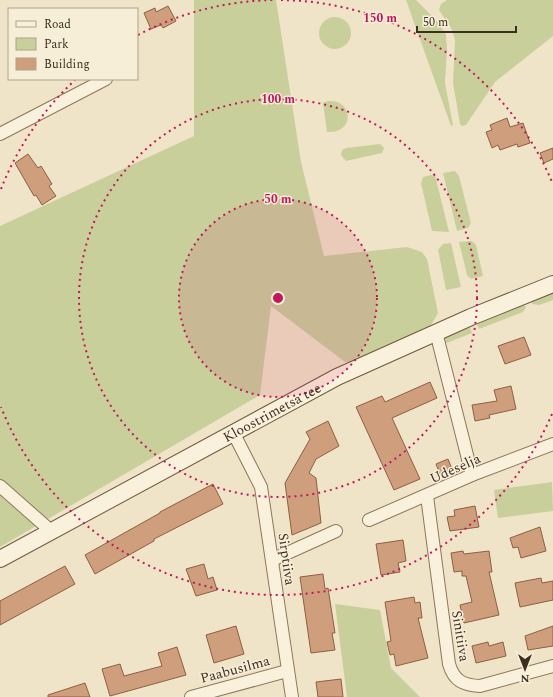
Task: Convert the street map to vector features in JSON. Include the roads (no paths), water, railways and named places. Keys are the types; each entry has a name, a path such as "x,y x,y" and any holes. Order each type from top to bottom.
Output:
{"main road":[{"name":"Kloostrimetsa tee","path":"0,559 232,432 337,377 436,332 553,284"}],"street":[{"path":"0,134 104,80"},
{"path":"436,332 472,475"},
{"name":"Sirptiiva","path":"232,432 261,487 292,697"},
{"name":"Udeselja","path":"369,520 427,496 472,475 553,444"},
{"path":"0,486 51,531"},
{"name":"Sinitiiva","path":"427,496 449,664 458,681 468,686 480,686 553,666"},
{"path":"272,560 336,531"},
{"name":"Paabusilma","path":"192,697 287,671"}]}
